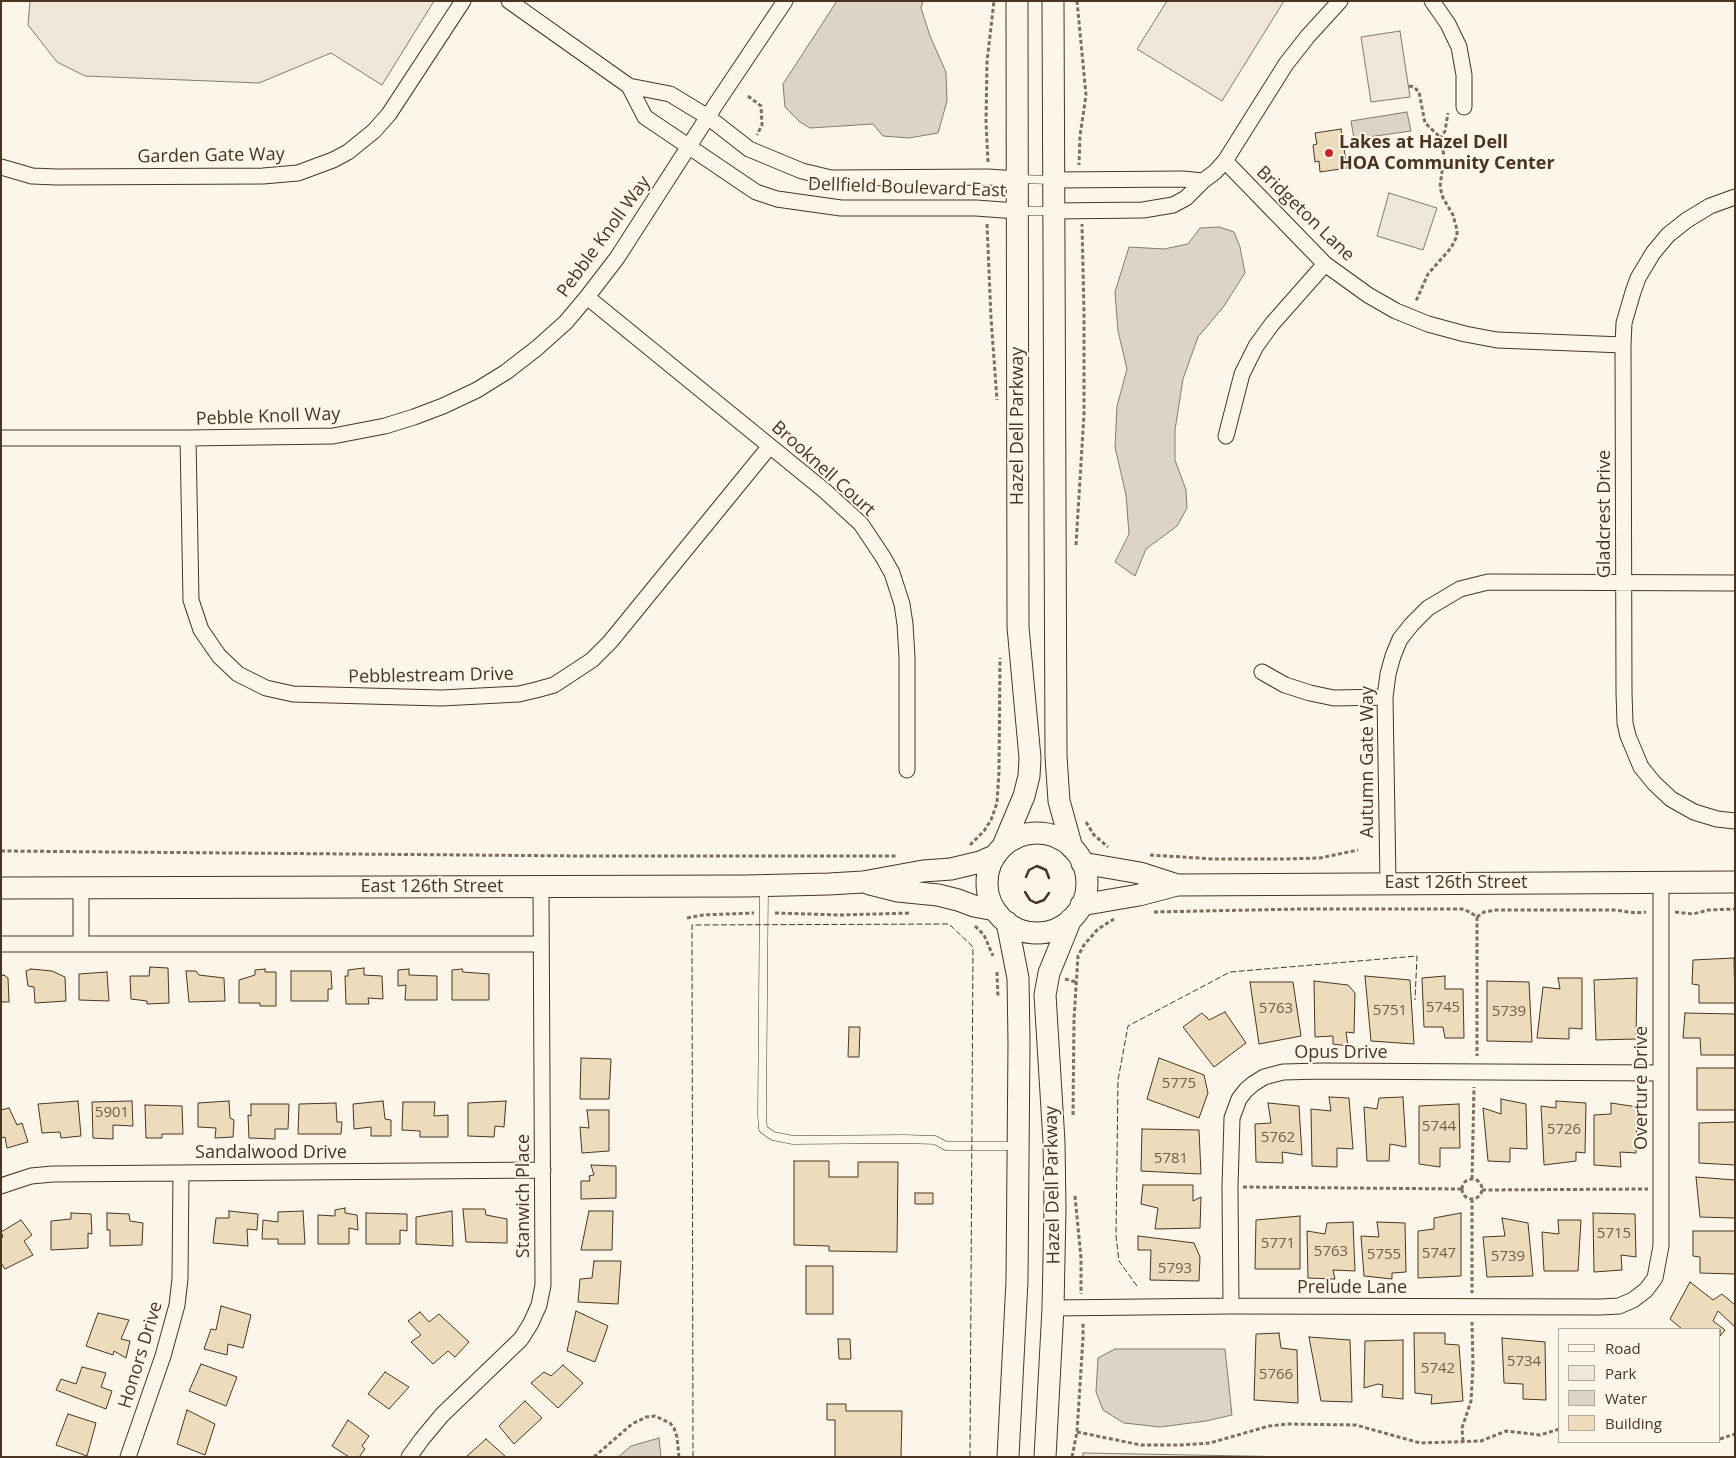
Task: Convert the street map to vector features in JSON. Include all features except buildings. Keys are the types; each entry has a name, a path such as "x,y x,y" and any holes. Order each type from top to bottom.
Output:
{"main road":[{"name":"Hazel Dell Parkway","path":"1000,851 1024,796 1030,768 1018,626 1017,1"},
{"name":"Hazel Dell Parkway","path":"1053,1 1056,775 1059,801 1077,855"},
{"path":"1038,833 1057,838 1077,855 1086,879 1086,888 1076,912 1057,928 1040,932 1022,930 1001,916 988,894 987,878 989,870 1000,851 1020,836 1038,833"},
{"name":"East 126th Street","path":"1,888 764,885 863,882 969,865 1000,851"},
{"name":"East 126th Street","path":"1077,855 1177,885"},
{"name":"East 126th Street","path":"863,882 898,890 950,898 1001,916"},
{"name":"East 126th Street","path":"1076,912 1177,885 1735,882"},
{"name":"Hazel Dell Parkway","path":"1045,1457 1053,1308 1054,1142 1045,995 1049,973 1076,912"},
{"name":"Hazel Dell Parkway","path":"1001,916 1016,970 1018,988 1019,1146 1017,1281 1008,1457"}],"street":[{"name":"Garden Gate Way","path":"1,167 32,176 56,177 263,176 298,173 333,160 348,152 374,131 389,114 463,1"},
{"name":"Dellfield Boulevard East","path":"508,1 630,86 670,94 708,117 749,149 802,171 831,178 988,177 1017,179"},
{"name":"Pebble Knoll Way","path":"1,438 333,436 385,426 414,417 477,390 506,372 538,348 566,322 587,297 617,258 784,1"},
{"path":"1054,211 1143,210 1173,205 1186,198 1225,161 1286,64 1308,36 1340,1"},
{"path":"1432,1 1448,24 1459,47 1464,75 1464,106"},
{"name":"Dellfield Boulevard East","path":"630,86 645,117 756,192 777,199 841,208 976,208 1017,211"},
{"name":"Bridgeton Lane","path":"1225,161 1325,264 1368,295 1396,311 1428,324 1497,340 1623,345"},
{"path":"1054,180 1182,179 1203,181"},
{"name":"Gladcrest Drive","path":"1735,197 1710,206 1687,220 1668,235 1653,253 1638,278 1633,292 1624,323 1623,345 1625,723 1631,747 1647,775 1671,799 1694,812 1717,819 1735,821"},
{"path":"1226,436 1242,374 1256,346 1272,324 1325,264"},
{"name":"Brooknell Court","path":"587,297 825,491 861,524 892,573 902,604 907,657 907,770"},
{"name":"Pebblestream Drive","path":"188,438 191,600 201,630 219,656 238,674 266,688 293,694 441,698 518,694 554,685 578,671 610,642 770,446"},
{"name":"Autumn Gate Way","path":"1388,883 1385,697 1388,674 1400,639 1428,608 1460,589 1488,582 1735,583"},
{"path":"1262,672 1285,685 1334,698 1385,697"},
{"name":"Overture Drive","path":"1646,1290 1655,1278 1660,1255 1662,882"},
{"name":"Stanwich Place","path":"409,1457 442,1415 521,1339 539,1305 543,1285 541,886"},
{"path":"81,888 81,943"},
{"path":"1,944 541,944"},
{"name":"Opus Drive","path":"1232,1306 1230,1187 1234,1110 1246,1090 1264,1077 1282,1072 1660,1073"},
{"name":"Sandalwood Drive","path":"1,1186 30,1176 53,1174 543,1170"},
{"name":"Honors Drive","path":"128,1457 163,1356 178,1305 180,1279 180,1172"},
{"name":"Prelude Lane","path":"1053,1308 1232,1306 1601,1308 1619,1306 1633,1300 1646,1290"}],"lane":[{"path":"1017,179 1054,180"},
{"path":"1017,211 1054,211"},
{"path":"764,885 762,1115 764,1129 773,1136 793,1140 904,1139 935,1140 946,1146 1019,1146"}],"path":[{"path":"988,160 986,122 987,62 994,1"},
{"path":"1077,1 1086,89 1079,156"},
{"path":"1409,86 1419,92 1425,123 1440,139 1444,156 1440,187 1443,198 1453,215 1457,236 1451,248 1428,274 1416,301"},
{"path":"748,96 761,106 762,125 757,135"},
{"path":"1440,139 1445,131 1448,113"},
{"path":"1075,553 1084,414 1082,228"},
{"path":"963,849 984,831 992,820 999,787"},
{"path":"1084,819 1094,835 1112,850"},
{"path":"1147,855 1214,860 1284,860 1320,858 1358,850"},
{"path":"1,851 572,856 899,856"},
{"path":"1150,912 1301,909 1462,909 1478,917"},
{"path":"1478,917 1484,912 1496,910 1614,910 1636,913 1693,914 1708,910 1735,909"},
{"path":"687,918 765,913 841,915 914,913"},
{"path":"1073,1117 1074,1019 1078,956 1084,945 1098,929 1119,917"},
{"path":"1472,1179 1474,1084 1478,1059 1478,917"},
{"path":"972,923 988,942 996,973"},
{"path":"1462,1189 1464,1184 1472,1179"},
{"path":"1472,1179 1480,1182 1482,1190"},
{"path":"1230,1187 1462,1189"},
{"path":"1462,1189 1464,1194 1472,1199 1476,1198 1482,1190"},
{"path":"1482,1190 1661,1189"},
{"path":"1075,1193 1081,1258 1081,1286"},
{"path":"1072,1457 1076,1432 1083,1326"},
{"path":"594,1457 632,1424 646,1417 655,1416 670,1423 674,1428 679,1457"},
{"path":"1076,1432 1141,1445 1181,1445 1210,1443 1269,1426 1287,1424 1356,1424 1420,1443 1481,1441 1506,1431 1540,1435 1558,1430"},
{"path":"1721,1439 1735,1434"}],"green space":[{"path":"30,1 434,1 382,85 331,53 259,83 85,76 57,62 28,25"},
{"path":"1167,1 1284,1 1222,101 1137,49"},
{"path":"1400,31 1410,97 1371,102 1361,37"},
{"path":"1083,1453 1297,1457 1083,1457"}],"shaded area":[{"path":"1389,193 1437,208 1423,250 1377,236"}],"water":[{"path":"837,1 923,1 921,8 930,36 946,72 947,101 938,133 909,138 883,136 873,124 810,128 800,122 785,107 783,84"},
{"path":"1407,112 1411,131 1354,139 1351,121"},
{"path":"1219,227 1234,232 1240,247 1245,273 1224,306 1198,337 1183,379 1175,430 1175,460 1186,490 1187,508 1177,526 1146,549 1135,576 1115,562 1129,534 1126,495 1115,447 1117,406 1127,369 1118,331 1115,292 1129,247 1164,249 1188,244 1200,228"},
{"path":"1115,1349 1225,1349 1232,1415 1206,1421 1160,1427 1124,1423 1103,1410 1096,1392 1098,1358"},
{"path":"659,1438 661,1457 618,1457 631,1446"}],"fence":[{"path":"693,1457 692,925 949,924 973,947 970,1457"},
{"path":"1137,1286 1119,1261 1116,1236 1118,1080 1128,1026 1230,972 1417,956 1415,1000"}],"wall":[{"path":"1026,877 1029,870 1037,866 1046,870 1049,878"},
{"path":"1025,892 1030,900 1036,903 1044,900 1049,893"}],"place":[{"name":"Lakes at Hazel Dell HOA Community Center","path":"1329,153"}]}
